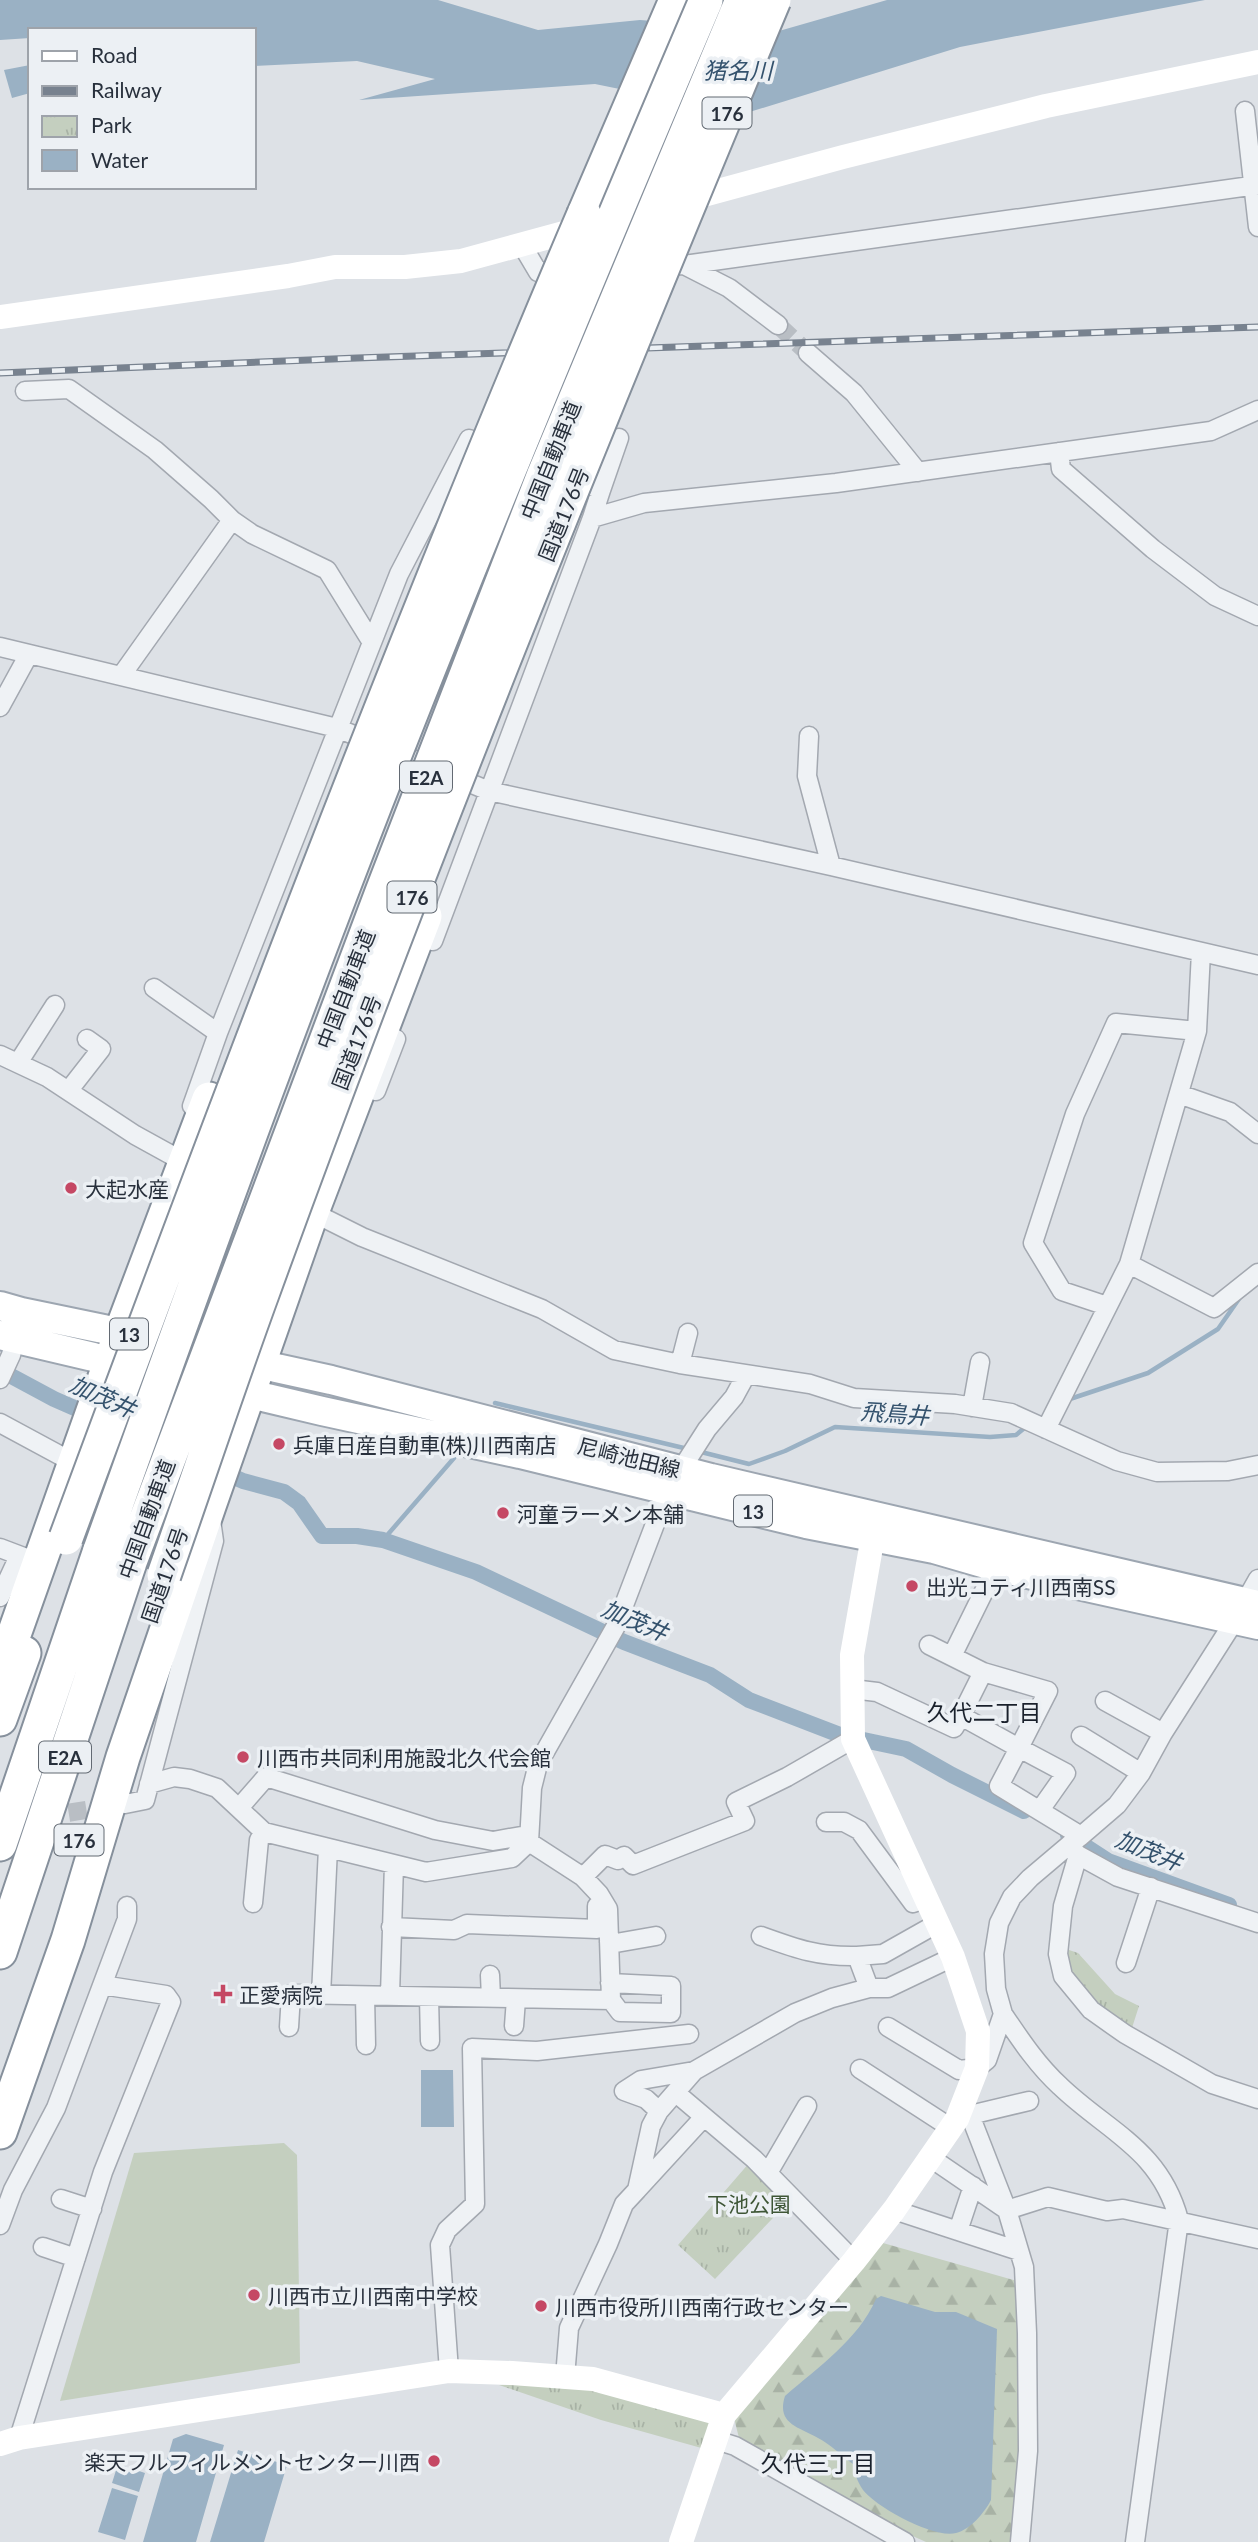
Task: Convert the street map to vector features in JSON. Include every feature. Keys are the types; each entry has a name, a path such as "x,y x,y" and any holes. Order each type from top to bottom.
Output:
{"highway":[{"path":"0,1719 299,915 502,407 676,0"},
{"name":"中国自動車道","path":"0,1952 191,1294 371,817 605,237 706,0"},
{"name":"中国自動車道","path":"0,1844 358,955 509,564 742,0"},
{"name":"国道176号","path":"0,2106 47,1940 164,1575 262,1295 391,950 612,391 774,0"},
{"path":"0,2132 68,1940 127,1745 253,1379 312,1212 549,592 612,391"},
{"path":"0,1674 30,1560 76,1464 184,1162 379,662 502,407"}],"main road":[{"name":"尼崎池田線","path":"0,1306 116,1347 253,1379 331,1380 675,1480 1251,1606"},
{"name":"尼崎池田線","path":"7,1337 116,1347"},
{"name":"尼崎池田線","path":"877,1526 934,1549 996,1567 1251,1606"}],"street":[{"path":"0,317 335,267 433,266 522,245 843,157 1046,106 1258,62"},
{"path":"1245,111 1258,227"},
{"path":"522,245 538,272 684,265 1255,185"},
{"path":"684,265 729,288 778,325"},
{"path":"808,353 854,393 918,472"},
{"path":"25,391 69,388 155,450 232,520 252,534 327,570 371,641"},
{"path":"592,518 644,503 836,483 1211,430 1258,410"},
{"path":"312,1212 331,1207 592,518 619,438"},
{"path":"0,1055 47,1077 135,1135 184,1162 192,1106 218,1033 371,641 399,574 469,439 601,490"},
{"path":"1059,452 1061,469 1153,550 1215,596 1258,617"},
{"path":"121,676 232,520"},
{"path":"0,647 337,728 489,791 831,866 1258,965"},
{"path":"0,707 29,654"},
{"path":"809,736 807,776 831,866"},
{"path":"1046,1429 1129,1264 1198,1031 1201,952"},
{"path":"154,988 218,1033"},
{"path":"18,1063 55,1005"},
{"path":"1107,1306 1062,1291 1033,1242 1075,1114 1116,1023 1198,1031"},
{"path":"69,1090 101,1049 87,1039"},
{"path":"1179,1094 1230,1112 1258,1133"},
{"path":"312,1212 362,1237 542,1310 614,1350 680,1364 810,1384 854,1398 915,1401 1011,1413 1117,1461 1157,1472 1228,1471 1258,1465"},
{"path":"1129,1264 1214,1308 1258,1273"},
{"path":"680,1364 688,1333"},
{"path":"0,1379 11,1355 7,1337"},
{"path":"972,1407 980,1362"},
{"path":"149,1784 174,1777 190,1779 216,1788 264,1832 426,1872 512,1858 528,1838 532,1788 538,1764 616,1626 675,1480 707,1429 734,1397 746,1375"},
{"path":"0,1423 76,1464"},
{"path":"125,1804 145,1800 214,1541 209,1506"},
{"path":"681,2542 724,2415 854,2261 960,2121 977,2068 978,2031 953,1957 853,1739 852,1655 877,1526"},
{"path":"0,1548 30,1560 0,1597"},
{"path":"952,1656 996,1567"},
{"path":"1135,2542 1179,2220 1172,2197 1157,2170 1134,2146 1059,2086 1025,2047 1003,2014 996,1989 994,1954 999,1923 1012,1898 1030,1878 1076,1845 1116,1805 1141,1773 1163,1733 1251,1606"},
{"path":"929,1645 983,1672 1048,1691 999,1786 1040,1810 1076,1845 1118,1877 1258,1923"},
{"path":"852,1689 877,1692 954,1728 983,1672"},
{"path":"1105,1701 1163,1733"},
{"path":"961,1716 1066,1773 1040,1810"},
{"path":"1081,1736 1141,1773"},
{"path":"583,1877 605,1855 618,1860 624,1856 633,1866 745,1821 736,1802 788,1777 853,1739"},
{"path":"239,1808 266,1777 435,1830 493,1841 528,1838 583,1877 608,1909 611,1992 516,1998 285,1995 289,2027"},
{"path":"826,1822 844,1822 859,1830 913,1903 925,1899"},
{"path":"253,1903 259,1840 264,1832"},
{"path":"1076,1845 1063,1906 1058,1954 1063,1976 1091,2010 1125,2034 1212,2084 1258,2099"},
{"path":"321,1995 330,1898 328,1847"},
{"path":"390,1995 394,1864"},
{"path":"1126,1964 1151,1887"},
{"path":"391,1927 454,1930 467,1924 597,1929 597,1899 601,1897"},
{"path":"0,2225 13,2190 56,2108 127,1919 127,1906"},
{"path":"761,1936 828,1957 857,1956 883,1954 938,1923"},
{"path":"609,1942 656,1936"},
{"path":"857,1956 869,1988"},
{"path":"659,2111 646,2099 624,2091 641,2080 694,2071 795,2013 832,1997 869,1988 888,1988 953,1957"},
{"path":"490,1975 491,1998"},
{"path":"103,1985 166,1995 171,2002 103,2172 76,2258 9,2441 449,2371 593,2379 724,2415"},
{"path":"365,1996 366,2045"},
{"path":"429,1997 430,2041"},
{"path":"514,2026 516,1998"},
{"path":"888,2027 959,2070 977,2068 987,2060 1003,2014"},
{"path":"449,2371 440,2245 447,2230 475,2204 472,2048 537,2051 689,2034"},
{"path":"860,2069 960,2121 1007,2210 1024,2267 1027,2333 1028,2451 1020,2542"},
{"path":"637,2190 651,2126 659,2111 694,2071"},
{"path":"676,2093 731,2138 854,2261"},
{"path":"960,2121 1029,2101"},
{"path":"768,2173 807,2106"},
{"path":"565,2377 569,2328 624,2204 704,2117"},
{"path":"931,2158 1007,2210"},
{"path":"958,2231 973,2186"},
{"path":"1007,2210 1048,2197 1107,2211 1123,2209 1179,2220 1258,2239"},
{"path":"61,2199 92,2209"},
{"path":"894,2210 1019,2251"},
{"path":"43,2248 76,2258"},
{"path":"716,2440 735,2446 905,2542"}],"green space":[{"path":"1066,1949 1078,1953 1115,1994 1139,2006 1131,2031 1073,1986"},
{"path":"284,2143 297,2155 300,2363 60,2401 134,2153"},
{"name":"下池公園","path":"750,2162 790,2200 715,2279 678,2245"},
{"path":"883,2243 1017,2281 1022,2333 1017,2542 926,2542 895,2528 739,2438 734,2418"},
{"path":"591,2383 715,2419 705,2449 601,2420 499,2385"}],"water":[{"name":"猪名川","path":"0,0 438,0 538,30 640,20 779,31 887,0 1205,0 960,47 743,114 595,84 359,100 435,79 357,61 256,66 256,28 28,28 28,38 0,40"},
{"path":"28,65 28,94 12,98 4,70"},
{"path":"421,2070 453,2070 454,2127 421,2127"},
{"path":"881,2296 935,2312 956,2312 997,2329 991,2500 977,2520 956,2533 946,2534 920,2527 880,2505 863,2490 853,2464 791,2423 784,2413 785,2396 848,2340 876,2299"},
{"path":"186,2434 224,2445 196,2542 143,2542 173,2439"},
{"path":"238,2450 287,2465 264,2542 210,2542"},
{"path":"118,2464 145,2473 139,2492 112,2483"},
{"path":"112,2488 138,2496 125,2540 98,2532"}],"waterway":[{"name":"飛鳥井","path":"1067,1400 1148,1373 1218,1329 1241,1296"},
{"name":"加茂井","path":"0,1370 95,1417"},
{"name":"飛鳥井","path":"495,1403 688,1449"},
{"name":"飛鳥井","path":"697,1451 749,1464 785,1451 835,1427 990,1437 1016,1435 1028,1425"},
{"name":"飛鳥井","path":"383,1540 454,1458"},
{"name":"加茂井","path":"218,1470 243,1481 284,1492 299,1503 322,1536 357,1536 383,1540 476,1572 624,1642 710,1675 749,1700 840,1735 906,1749 1024,1811"},
{"name":"加茂井","path":"1068,1835 1108,1861 1229,1905"}],"tunnel":[{"path":"778,325 808,353"},
{"path":"42,1817 111,1806"}],"railway":[{"path":"0,373 1258,327"}],"place":[{"name":"大起水産","path":"71,1188"},
{"name":"兵庫日産自動車(株)川西南店","path":"279,1444"},
{"name":"河童ラーメン本舗","path":"503,1513"},
{"name":"出光コティ川西南SS","path":"912,1586"},
{"name":"川西市共同利用施設北久代会館","path":"243,1757"},
{"name":"正愛病院","path":"223,1994"},
{"name":"川西市立川西南中学校","path":"254,2295"},
{"name":"川西市役所川西南行政センター","path":"541,2306"},
{"name":"楽天フルフィルメントセンター川西","path":"434,2461"}],"district":[{"name":"久代二丁目","path":"984,1712"},
{"name":"久代三丁目","path":"818,2463"}]}
